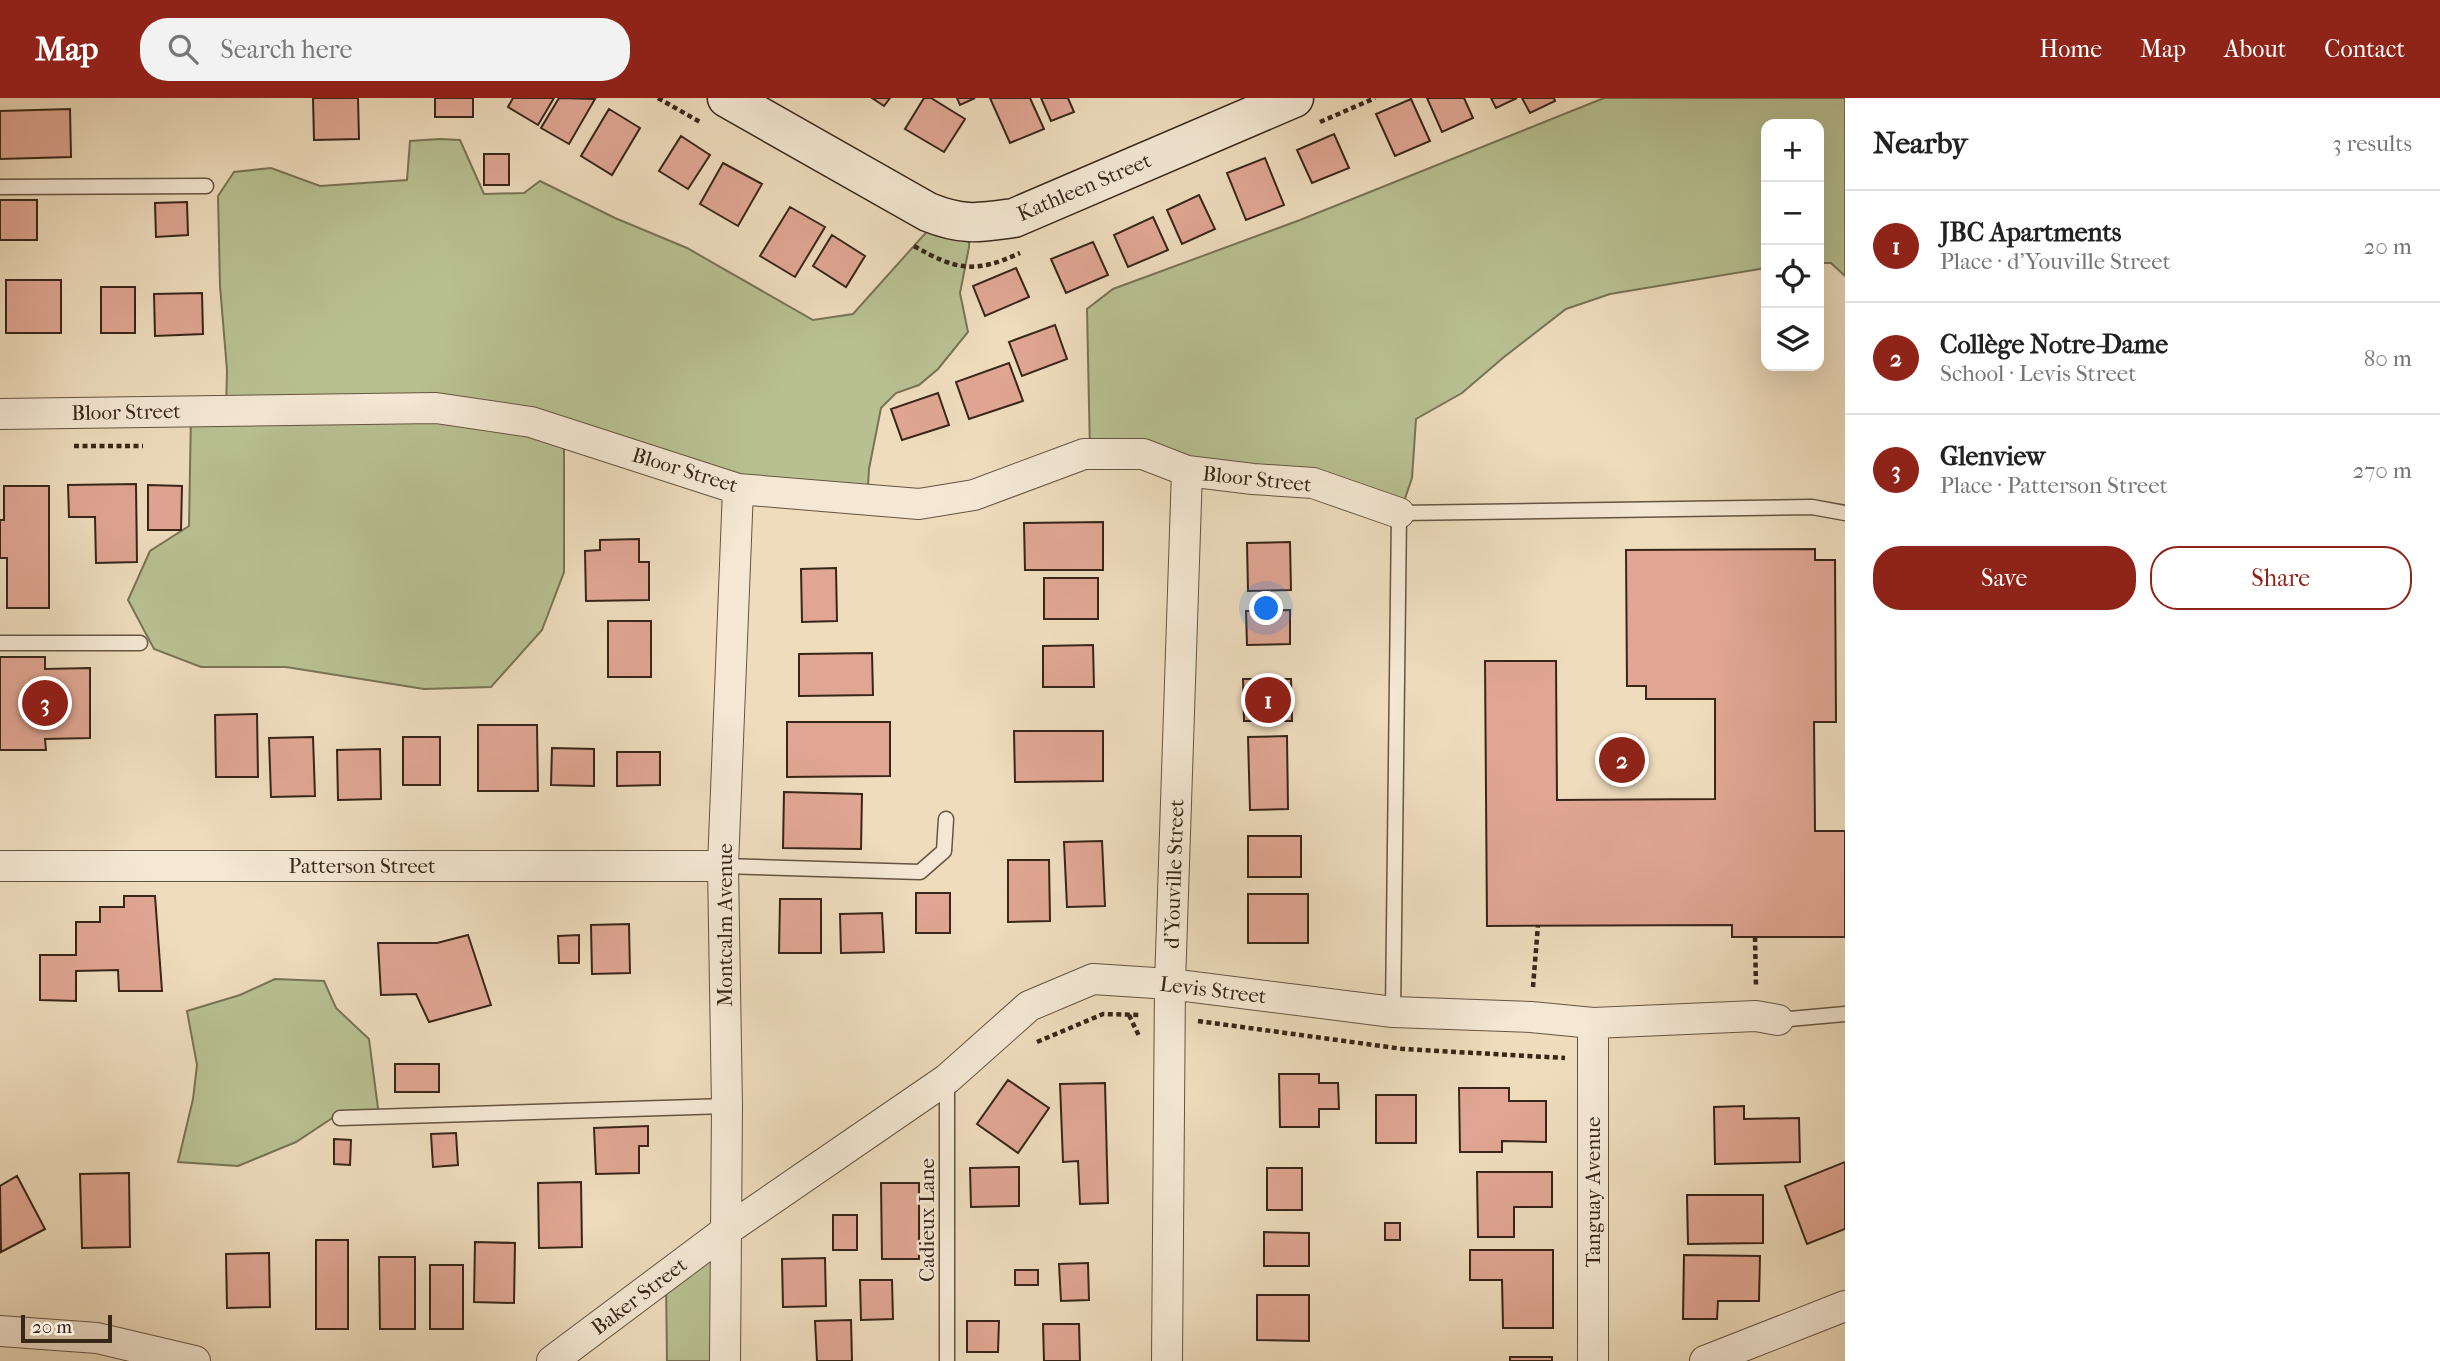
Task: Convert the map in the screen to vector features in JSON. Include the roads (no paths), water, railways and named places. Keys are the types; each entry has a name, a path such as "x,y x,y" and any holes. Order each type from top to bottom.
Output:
{"street":[{"name":"Kathleen Street","path":"727,98 928,212 954,222 1014,218 1294,98"},
{"name":"Bloor Street","path":"0,414 436,408 531,422 738,489 919,504 974,495 1084,454 1143,454 1187,471 1313,483 1399,513"},
{"name":"d'Youville Street","path":"1167,1361 1170,984 1187,471"},
{"name":"Montcalm Avenue","path":"725,1361 727,1106 723,866 738,489"},
{"name":"Patterson Street","path":"0,866 723,866"},
{"name":"Levis Street","path":"727,1230 947,1079 1029,1006 1093,979 1170,984 1393,1012 1531,1017 1593,1023 1767,1018"},
{"name":"Tanguay Avenue","path":"1593,1023 1593,1361"},
{"name":"Baker Street","path":"552,1361 727,1230"},
{"path":"1705,1361 1845,1306"},
{"path":"0,1331 97,1338 195,1361"}],"lane":[{"path":"0,187 206,186"},
{"path":"1393,1012 1399,513 1812,507 1845,513"},
{"path":"0,643 140,643"},
{"path":"723,866 920,872 944,851 946,819"},
{"path":"1767,1018 1845,1014"},
{"name":"Cadieux Lane","path":"947,1079 947,1361"},
{"path":"340,1118 727,1106"}],"place":[{"name":"JBC Apartments","path":"1268,700"},
{"name":"Glenview","path":"45,703"},
{"name":"Collège Notre-Dame","path":"1622,760"}]}
